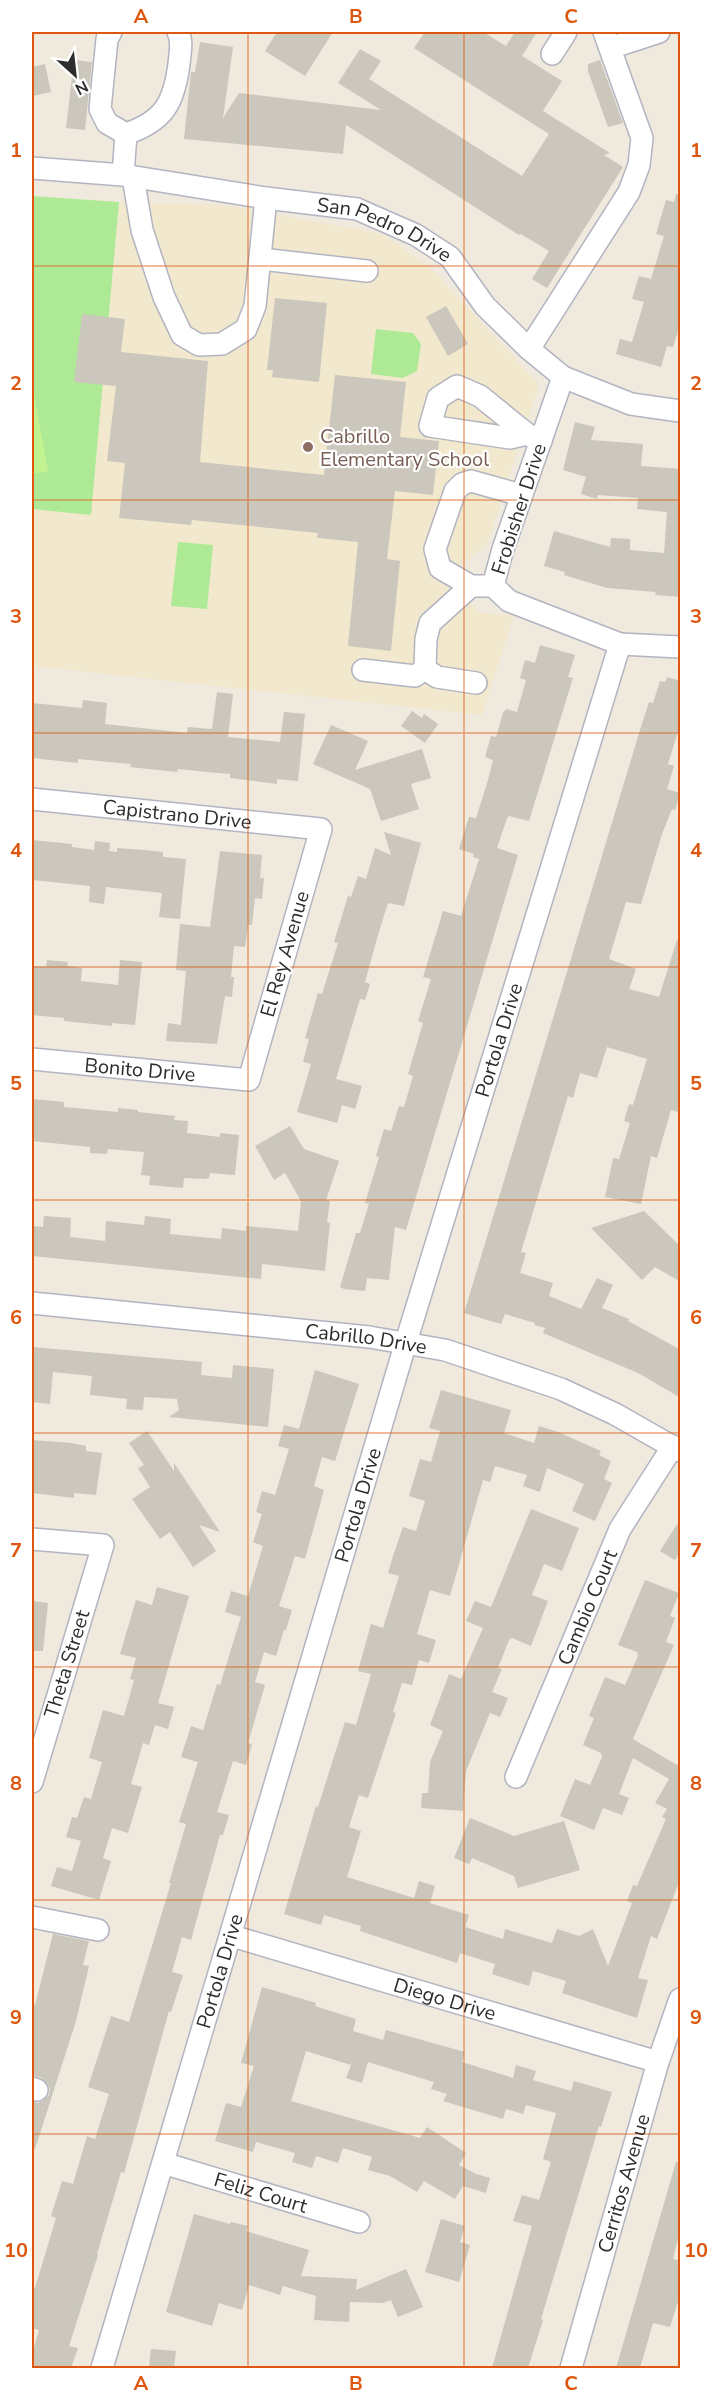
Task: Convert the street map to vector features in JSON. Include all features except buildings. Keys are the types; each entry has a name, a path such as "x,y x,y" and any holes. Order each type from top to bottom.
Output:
{"street":[{"path":"111,32 107,39 100,109 107,123 126,134 144,128 153,122 161,116 170,102 177,81 182,39 178,32"},
{"path":"552,54 566,32"},
{"path":"529,349 629,192 639,165 642,138 607,40 659,32"},
{"path":"126,134 128,176 142,230 164,297 182,335 199,345 222,344 246,329 255,306 266,198"},
{"name":"San Pedro Drive","path":"32,168 128,176 266,198 357,209 416,235 450,257 485,306 529,349 563,377 631,404 681,411"},
{"path":"261,259 367,271"},
{"name":"Frobisher Drive","path":"563,377 534,437 521,495 503,549 494,586 509,601 620,644 681,647"},
{"path":"494,586 471,586 440,568 435,549 455,491 462,484 471,481 521,495"},
{"path":"425,669 426,639 430,623 471,586"},
{"name":"Portola Drive","path":"102,2368 232,1936 406,1342 620,644"},
{"path":"363,670 415,676 425,669"},
{"path":"425,669 437,677 476,683"},
{"name":"Capistrano Drive","path":"32,799 321,829"},
{"name":"El Rey Avenue","path":"249,1080 321,829"},
{"name":"Bonito Drive","path":"32,1059 249,1080"},
{"name":"Cabrillo Drive","path":"32,1303 406,1342 445,1350 561,1389 615,1414 677,1448"},
{"name":"Cambio Court","path":"516,1777 621,1529 677,1448"},
{"name":"Theta Street","path":"32,1539 103,1545 32,1778"},
{"path":"32,1917 98,1930"},
{"name":"Diego Drive","path":"232,1936 658,2062"},
{"name":"Cerritos Avenue","path":"571,2368 658,2062 681,2000"},
{"name":"Feliz Court","path":"163,2163 359,2222"}],"shaded area":[{"name":"Cabrillo Elementary School","path":"119,202 223,205 383,234 433,270 539,385 487,544 462,565 460,591 480,613 514,615 482,715 32,666 32,509 91,515"}],"green space":[{"path":"32,196 119,202 91,515 32,509"},
{"path":"376,329 413,333 421,344 417,371 403,378 371,374"},
{"path":"32,383 48,471 32,474"},
{"path":"178,542 213,545 207,609 171,606"}],"place":[{"name":"Cabrillo Elementary School","path":"308,447"}]}
